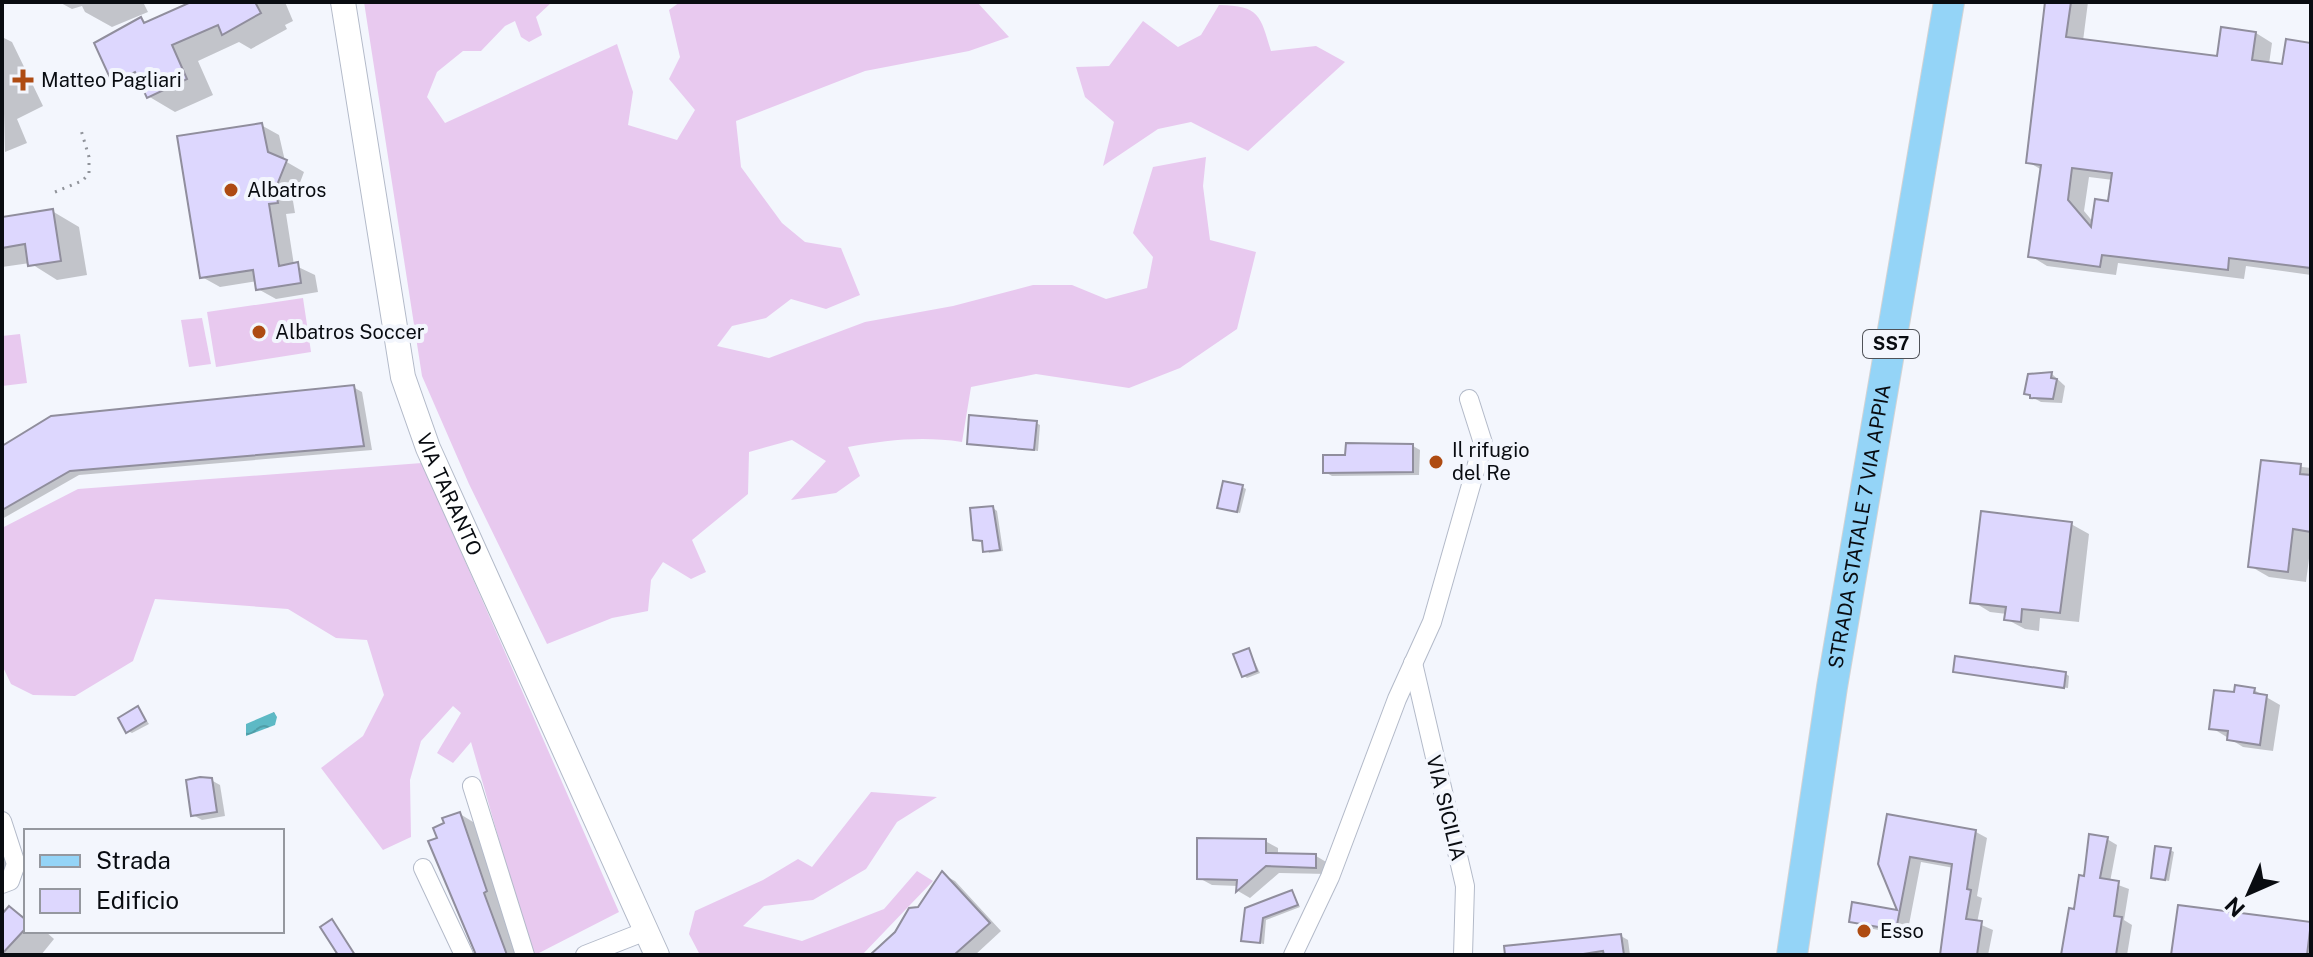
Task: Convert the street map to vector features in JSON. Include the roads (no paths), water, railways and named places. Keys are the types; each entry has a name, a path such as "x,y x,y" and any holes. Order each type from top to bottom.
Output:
{"main road":[{"name":"STRADA STATALE 7 VIA APPIA","path":"1792,955 1830,699 1949,2"}],"street":[{"name":"VIA TARANTO","path":"343,2 403,377 428,448 657,955"},
{"path":"1293,955 1330,877 1413,663 1432,622 1483,443 1469,399"},
{"name":"VIA SICILIA","path":"1413,663 1465,886 1463,955"},
{"path":"472,786 525,955"},
{"path":"2,821 16,864 10,881 2,884"},
{"path":"423,868 464,955"},
{"path":"585,955 646,931"}],"water":[{"path":"274,712 277,717 275,725 246,736 246,724"}],"place":[{"name":"Matteo Pagliari","path":"23,80"},
{"name":"Albatros","path":"231,190"},
{"name":"Albatros Soccer","path":"259,332"},
{"name":"Il rifugio del Re","path":"1436,462"},
{"name":"Esso","path":"1864,931"}]}
